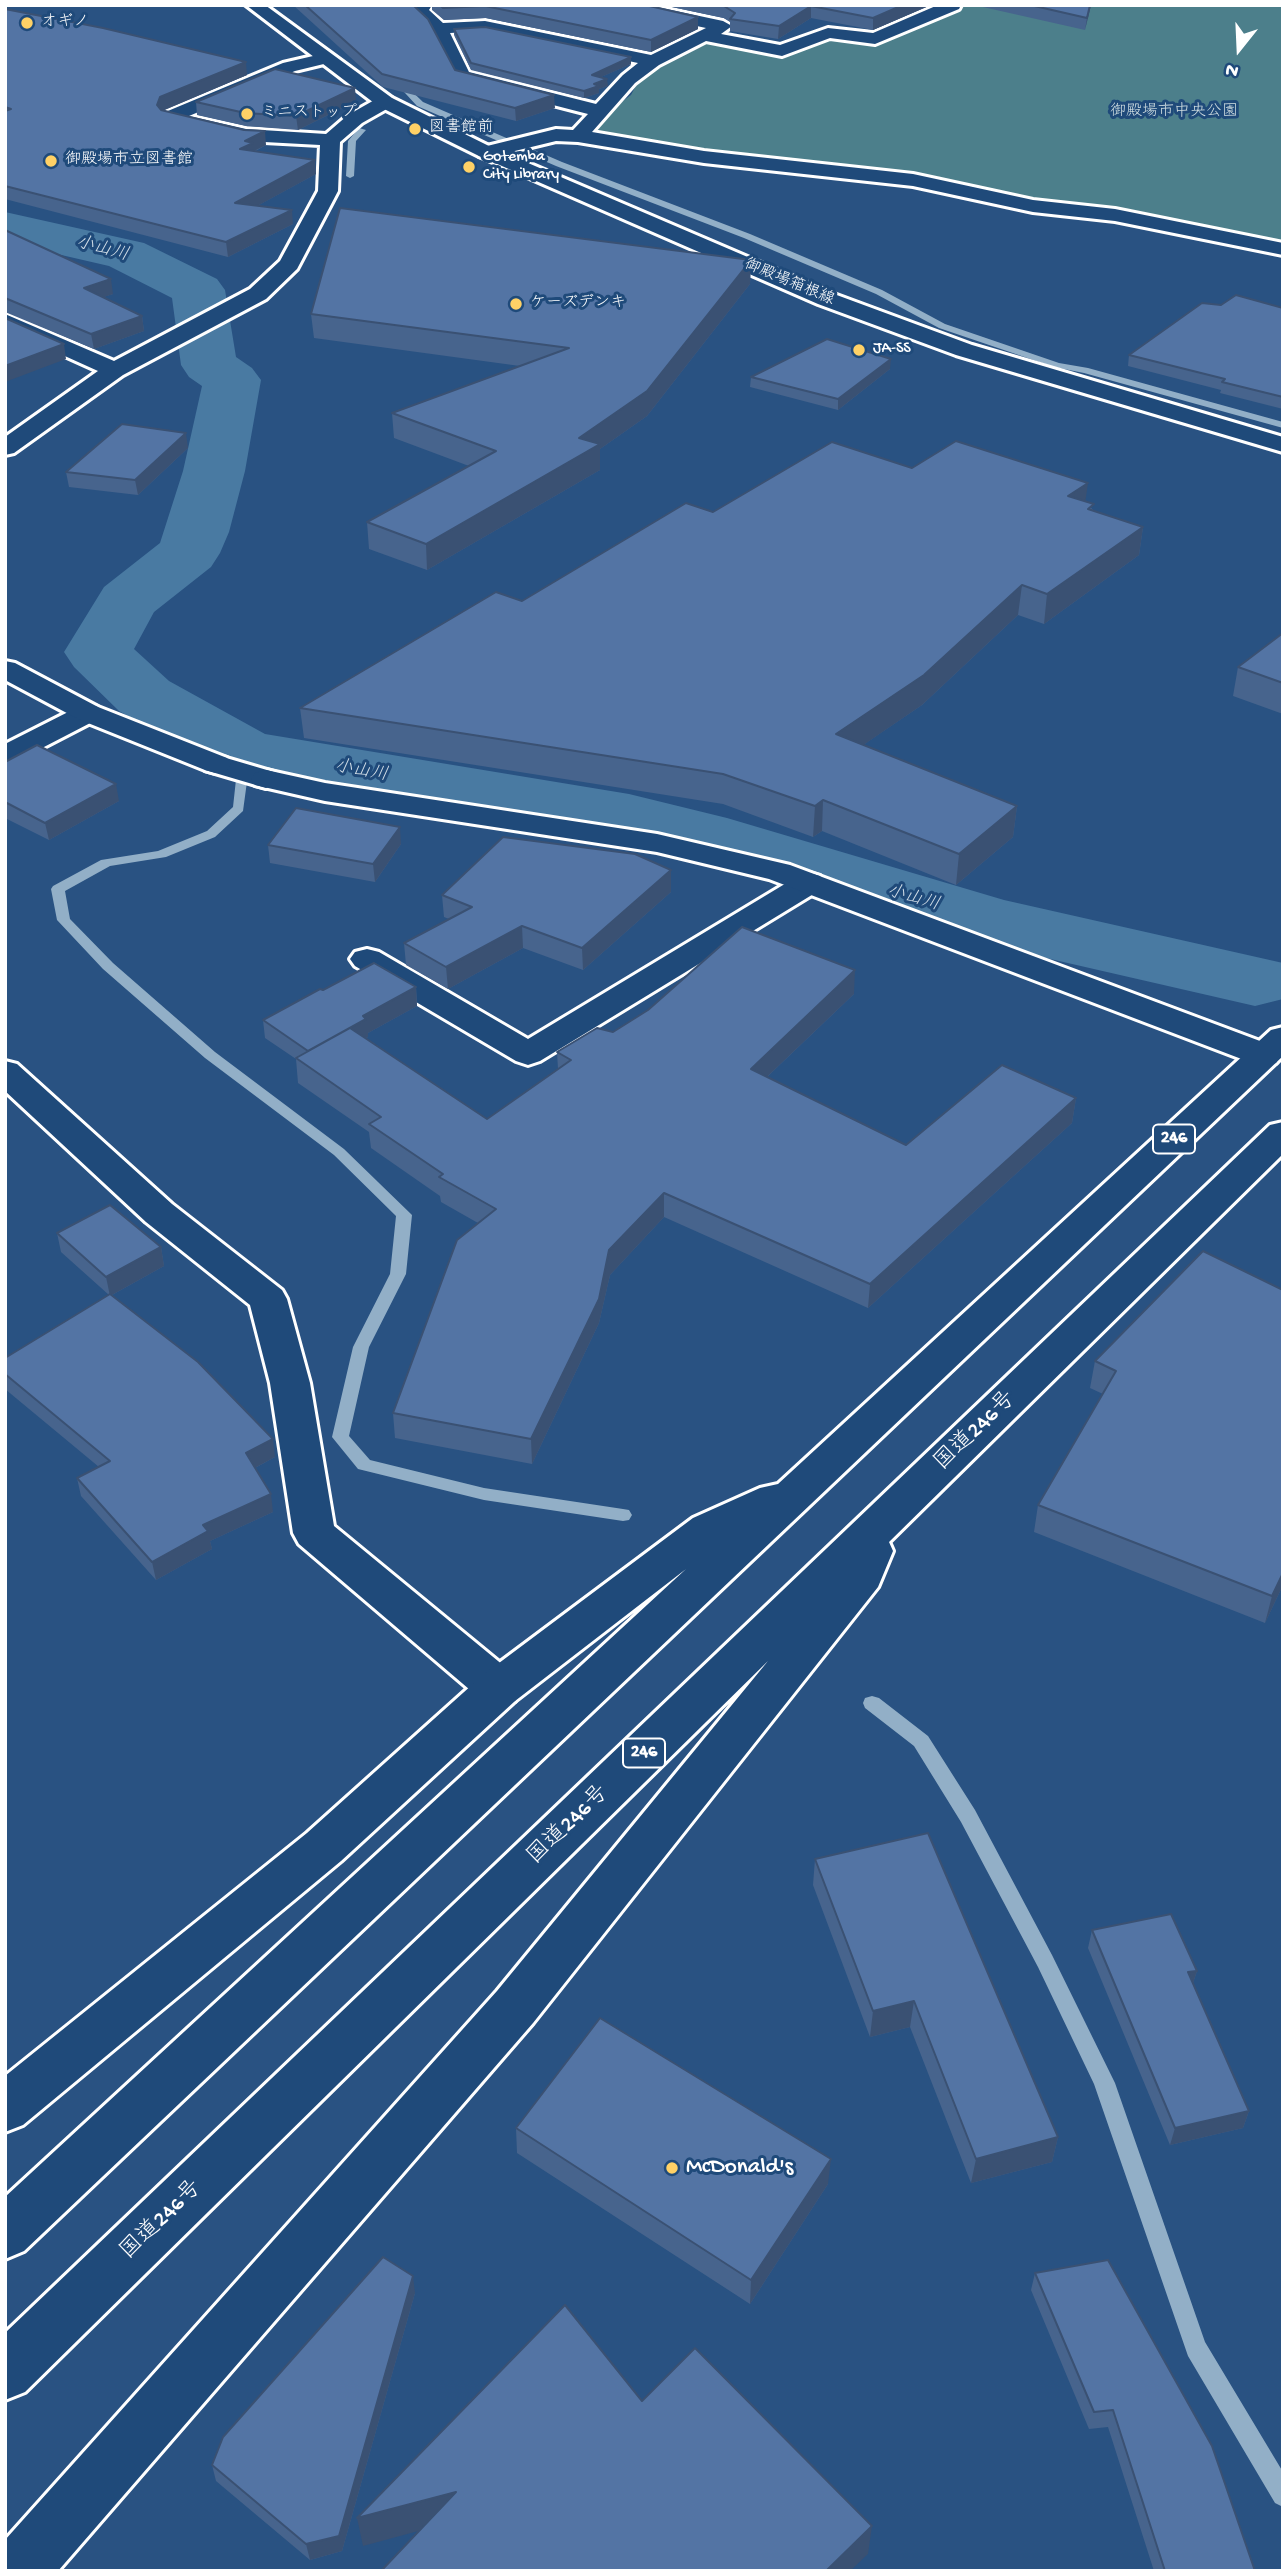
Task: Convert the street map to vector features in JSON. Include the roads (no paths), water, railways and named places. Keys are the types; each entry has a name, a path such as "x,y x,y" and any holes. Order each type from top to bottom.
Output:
{"main road":[{"name":"御殿場箱根線","path":"254,5 385,102 486,152 826,299 964,350 1283,445"},
{"path":"425,5 420,10 439,28 462,76 600,111"},
{"path":"578,136 629,79 653,61 723,26 622,5"},
{"path":"705,36 782,51 828,33 875,39 953,5"},
{"path":"439,28 485,26 653,61"},
{"path":"326,58 289,66 170,117 246,135 330,140 355,119 385,102"},
{"path":"486,152 556,135 578,136 704,157 914,180 1033,206 1115,215 1283,249"},
{"path":"7,444 115,370 258,294 289,264 328,191 330,140"},
{"path":"5,321 115,370"},
{"path":"5,669 88,713 216,764 266,779 339,794 657,842 779,872 1277,1052"},
{"path":"5,756 88,713"},
{"path":"367,959 528,1054 810,883"},
{"name":"246","path":"5,2233 806,1486 1277,1052"},
{"path":"5,1072 159,1213 268,1299 290,1383 314,1534 499,1688"},
{"name":"国道246号","path":"5,2372 1283,1133"},
{"name":"246","path":"5,2108 324,1847 499,1688 708,1529 806,1486"},
{"name":"246","path":"18,2571 515,2007 863,1575 882,1523"}],"waterway":[{"path":"397,79 420,104 559,164 747,236 879,292 942,326 1057,365 1085,370 1283,425"},
{"path":"350,176 352,141 362,130"},
{"name":"小山川","path":"5,227 126,254 198,290 209,365 232,380 214,471 197,532 188,553 127,601 98,652 144,696 245,752 629,817 700,834 985,920 1255,981"},
{"path":"245,752 239,808 211,834 161,854 106,863 58,889 64,920 108,966 210,1055 339,1152 404,1215 398,1274 361,1347 340,1437 364,1465 484,1494 623,1515"},
{"path":"872,1703 921,1741 968,1816 1045,1961 1104,2083 1196,2348 1283,2495"}],"place":[{"name":"オギノ","path":"27,23"},
{"name":"ミニストップ","path":"247,114"},
{"name":"図書館前","path":"415,129"},
{"name":"御殿場市立図書館","path":"51,161"},
{"name":"Gotemba City Library","path":"469,167"},
{"name":"ケーズデンキ","path":"516,304"},
{"name":"JA-SS","path":"859,350"},
{"name":"McDonald's","path":"672,2168"}],"park label":[{"name":"御殿場市中央公園","path":"1174,113"}]}
